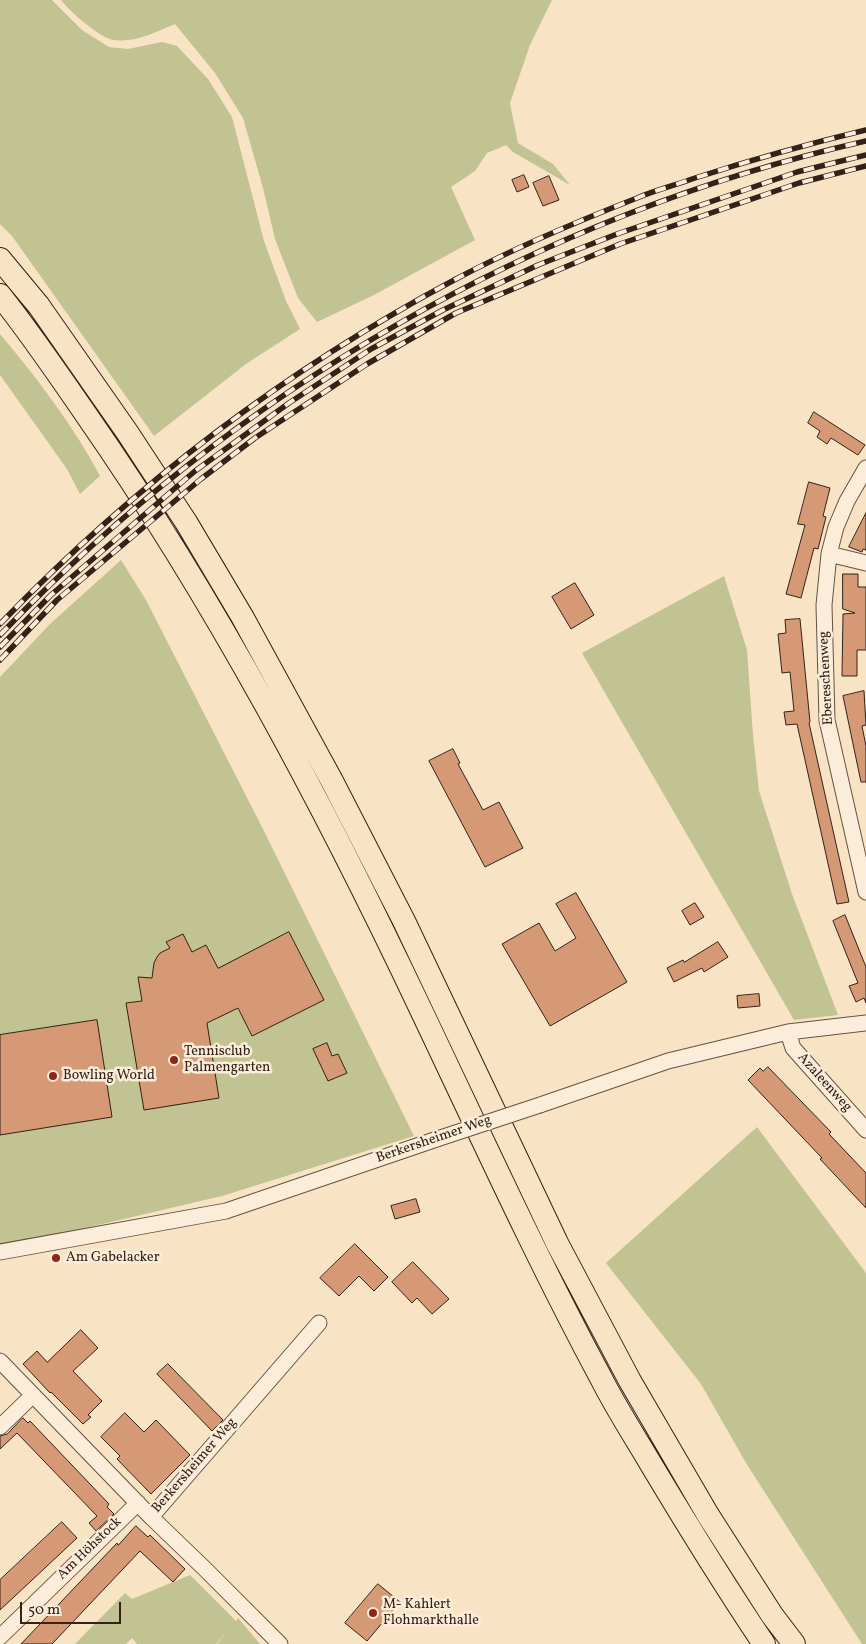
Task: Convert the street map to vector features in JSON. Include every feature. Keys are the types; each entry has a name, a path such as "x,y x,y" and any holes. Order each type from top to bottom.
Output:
{"highway":[{"path":"0,259 39,306 127,432 186,522 247,626 327,772 404,921 535,1199 613,1350 708,1515 772,1615 794,1644"},
{"path":"0,296 21,322 110,449 180,557 256,688 312,792 387,940 534,1250 598,1374 690,1530 764,1644"}],"street":[{"name":"Ebereschenweg","path":"866,468 847,501 836,527 829,554 824,605 827,720 866,892"},
{"path":"829,554 866,563"},
{"name":"Berkersheimer Weg","path":"0,1252 226,1211 668,1061 788,1032 866,1024"},
{"name":"Azaleenweg","path":"788,1032 793,1048 866,1130"},
{"name":"Berkersheimer Weg","path":"151,1517 319,1324"},
{"path":"0,1361 151,1517 280,1644"},
{"path":"0,1427 34,1394"},
{"name":"Am Höhstock","path":"0,1637 138,1503"}],"green space":[{"path":"0,0 52,0 82,30 109,47 128,49 162,42 177,46 208,79 232,117 264,241 286,301 300,329 246,364 154,436 12,236 0,224"},
{"path":"61,0 552,0 530,45 510,103 518,143 553,164 570,185 513,152 506,145 487,153 475,171 451,187 475,240 374,295 317,322 298,298 275,239 243,118 215,73 175,24 138,38 122,41 114,40 94,30"},
{"path":"0,334 54,402 100,476 80,494 67,469 0,375"},
{"path":"121,560 146,600 263,829 414,1136 222,1196 0,1248 0,677 50,624"},
{"path":"724,576 747,650 759,791 792,894 838,1015 794,1020 582,653"},
{"path":"757,1127 866,1273 866,1644 862,1644 746,1463 701,1384 606,1263"},
{"path":"190,1575 236,1621 238,1618 260,1644 217,1644 227,1631 216,1644 137,1644 132,1638 126,1644 75,1644 125,1593 132,1599"}],"building":[{"path":"524,175 529,187 517,192 512,180"},
{"path":"549,176 559,200 543,206 533,183"},
{"path":"814,412 865,445 858,455 831,438 827,444 817,437 820,431 808,423"},
{"path":"809,482 830,488 823,516 826,517 818,549 814,548 801,598 786,594 805,525 798,524"},
{"path":"866,513 866,550 863,549 862,552 849,547"},
{"path":"843,574 858,574 858,587 866,587 866,650 857,650 857,676 842,676 843,614 855,613 843,609"},
{"path":"575,583 594,615 571,629 552,597"},
{"path":"800,619 809,723 849,902 837,904 797,724 786,725 784,712 794,711 790,672 782,673 778,634 786,633 785,620"},
{"path":"864,691 866,725 862,726 866,746 866,782 861,782 843,696"},
{"path":"453,749 460,763 458,764 483,810 499,802 523,848 485,867 429,761"},
{"path":"576,893 627,982 550,1026 502,944 539,923 555,951 576,938 556,904"},
{"path":"695,903 704,917 690,925 682,911"},
{"path":"845,915 866,967 866,1003 864,998 856,1002 849,986 858,983 833,921"},
{"path":"289,932 324,1000 252,1036 238,1008 207,1023 219,1098 144,1110 126,1003 142,1001 138,977 152,978 154,963 157,957 160,953 170,948 166,942 183,934 192,952 206,945 218,968"},
{"path":"718,942 728,957 704,972 702,968 674,982 667,968 683,960 684,962"},
{"path":"759,994 760,1006 738,1008 737,996"},
{"name":"Bowling World","path":"97,1020 112,1117 0,1135 0,1035"},
{"path":"327,1043 332,1056 338,1054 347,1073 328,1081 313,1049"},
{"path":"768,1067 831,1132 829,1134 866,1173 866,1208 820,1159 822,1158 748,1080 760,1068 763,1071"},
{"path":"416,1199 420,1212 395,1219 391,1206"},
{"path":"355,1244 388,1277 374,1291 359,1276 339,1296 320,1278"},
{"path":"413,1262 449,1299 432,1314 417,1298 412,1303 392,1282"},
{"path":"81,1330 98,1348 73,1371 102,1401 88,1415 91,1417 83,1424 23,1364 37,1351 47,1362"},
{"path":"168,1364 223,1420 212,1431 157,1374"},
{"path":"125,1413 144,1432 156,1420 190,1455 151,1494 117,1459 120,1456 101,1437"},
{"path":"23,1418 28,1423 30,1421 109,1504 107,1507 114,1514 96,1531 89,1523 97,1516 17,1433 0,1449 0,1436 7,1434"},
{"path":"62,1522 77,1538 0,1610 0,1580"},
{"path":"136,1526 148,1537 150,1535 185,1569 173,1582 140,1551 52,1644 21,1644 117,1543 118,1545"},
{"name":"M- Kahlert Flohmarkthalle","path":"378,1584 400,1602 367,1641 345,1623"}],"railway":[{"path":"0,624 51,573 104,525 214,433 332,351 393,314 456,279 523,246 644,195 758,159 866,130"},
{"path":"0,635 91,547 188,465 290,391 397,325 509,266 624,216 744,174 866,141"},
{"path":"0,647 51,595 195,471 289,403 371,349 443,310 538,265 617,234 797,172 866,155"},
{"path":"0,660 57,600 201,479 255,438 367,364 456,313 620,244 799,183 866,166"}],"place":[{"name":"Tennisclub Palmengarten","path":"174,1060"},
{"name":"Bowling World","path":"53,1076"},
{"name":"Am Gabelacker","path":"56,1258"},
{"name":"M- Kahlert Flohmarkthalle","path":"373,1613"}]}
